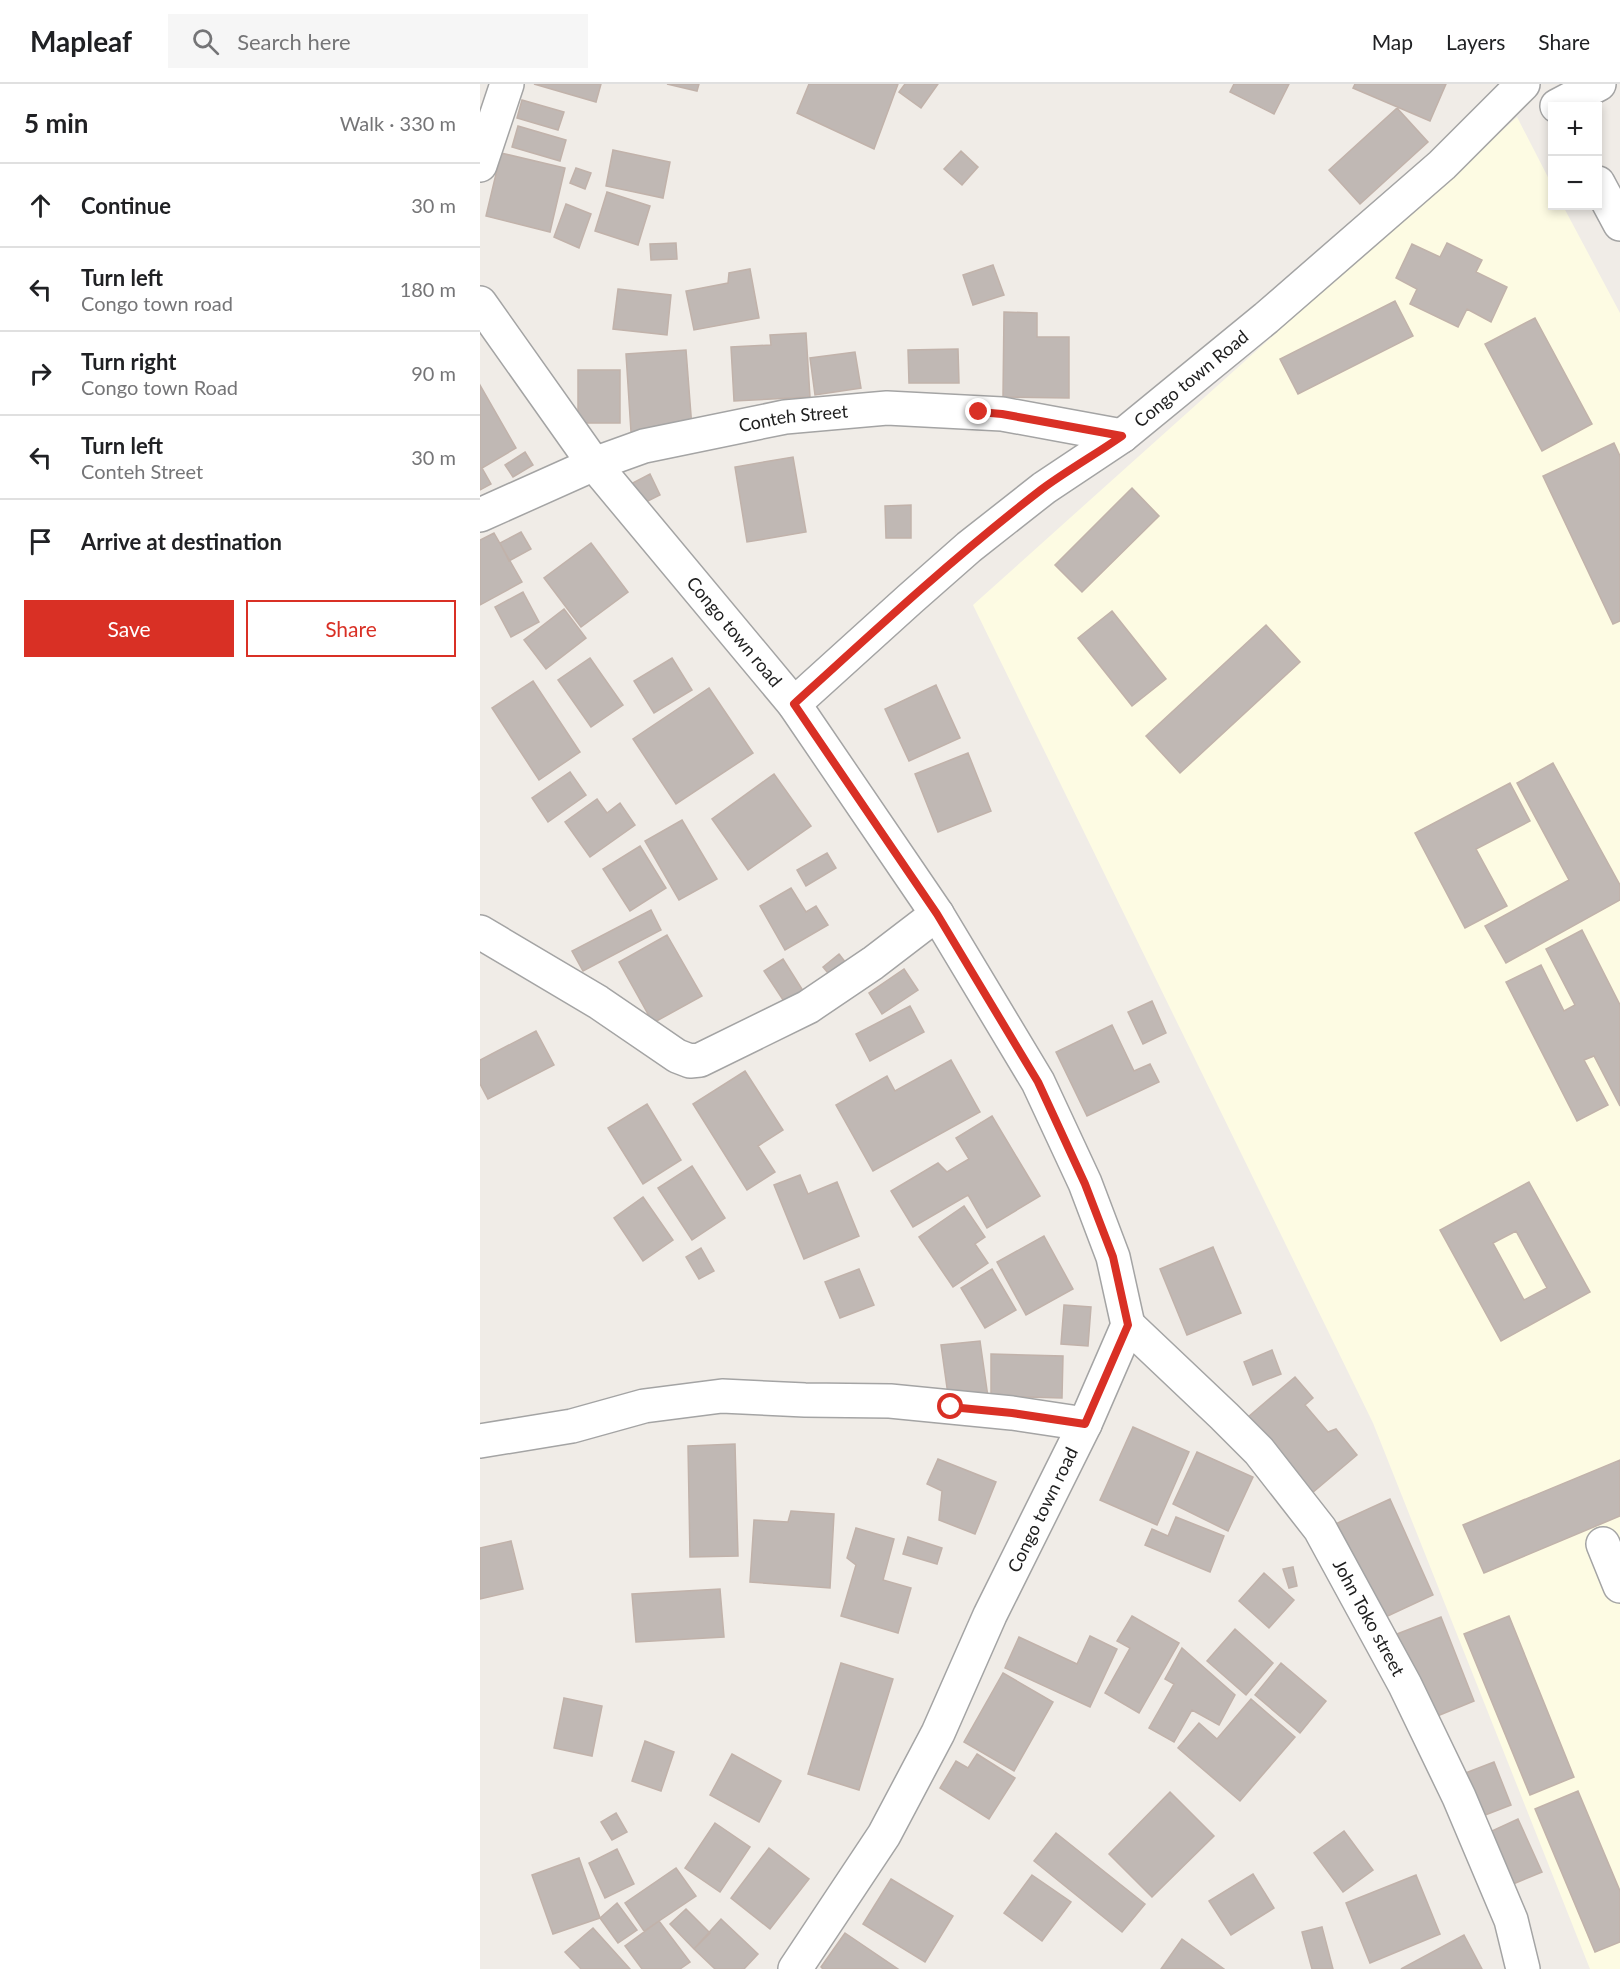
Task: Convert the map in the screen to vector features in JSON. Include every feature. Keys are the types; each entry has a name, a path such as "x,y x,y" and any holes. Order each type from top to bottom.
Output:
{"street":[{"path":"480,165 507,84"},
{"name":"Congo town Road","path":"794,704 909,598 969,547 1044,488 1122,436 1266,318 1424,180 1523,84"},
{"path":"1544,84 1555,102"},
{"path":"1565,102 1599,84"},
{"path":"1602,190 1620,224"},
{"name":"Congo town road","path":"480,303 594,464 794,704 937,914 1038,1082 1076,1163 1113,1257 1128,1325 1085,1424 990,1615 938,1733 895,1815 845,1896 795,1969"},
{"name":"Conteh Street","path":"480,515 594,464 644,446 785,417 887,408 1002,414 1122,436"},
{"path":"480,932 598,1002 677,1056 690,1061 700,1060 808,1007 873,963 937,914"},
{"name":"John Toko street","path":"1128,1325 1259,1451 1320,1529 1405,1685 1460,1797 1511,1920 1523,1969"},
{"path":"480,1441 572,1426 644,1406 722,1396 890,1401 1012,1413 1085,1424"},
{"path":"1603,1544 1620,1586"}],"shaded area":[{"path":"1517,117 1548,177 1548,210 1565,210 1620,313 1620,1969 1590,1969 1373,1423 973,605"}],"building":[{"path":"534,84 601,84 596,102"},
{"path":"667,84 699,84 697,91"},
{"path":"809,84 898,84 874,149 797,113"},
{"path":"905,84 938,84 921,108 899,92"},
{"path":"1234,84 1289,84 1274,114 1230,92"},
{"path":"1355,84 1446,84 1430,121 1353,88"},
{"path":"522,100 564,112 558,130 517,118"},
{"path":"1397,108 1428,142 1360,204 1329,170"},
{"path":"518,126 566,140 560,161 512,147"},
{"path":"613,150 670,162 663,198 606,186"},
{"path":"961,151 978,167 962,185 944,169"},
{"path":"501,153 565,168 550,232 486,216"},
{"path":"576,168 591,173 585,189 570,183"},
{"path":"607,192 650,206 638,245 595,231"},
{"path":"566,204 591,214 579,248 554,237"},
{"path":"676,243 677,259 651,260 650,244"},
{"path":"1447,243 1482,260 1476,272 1507,287 1491,322 1467,309 1458,327 1410,304 1417,289 1396,278 1412,244 1440,257"},
{"path":"993,265 1004,295 973,305 963,275"},
{"path":"750,269 759,318 694,330 686,291 728,283 729,273"},
{"path":"618,289 671,295 667,335 613,329"},
{"path":"1395,301 1413,336 1298,394 1280,359"},
{"path":"1004,312 1037,313 1037,337 1069,337 1069,398 1003,397"},
{"path":"1535,318 1592,424 1542,451 1485,344"},
{"path":"806,333 810,397 734,401 731,347 771,345 770,335"},
{"path":"958,349 959,383 909,383 908,350"},
{"path":"686,350 692,428 631,432 626,354"},
{"path":"855,352 861,388 815,395 810,358"},
{"path":"578,370 620,370 620,423 578,423"},
{"path":"480,385 516,448 482,468 491,484 480,490"},
{"path":"1614,443 1620,456 1620,621 1613,624 1543,476"},
{"path":"525,452 533,465 513,477 505,465"},
{"path":"793,457 806,532 747,542 735,467"},
{"path":"650,474 660,495 634,508 623,488"},
{"path":"1132,488 1159,516 1082,592 1055,565"},
{"path":"911,505 911,538 886,538 885,506"},
{"path":"521,532 531,549 509,561 500,543"},
{"path":"494,533 522,582 480,605 480,540"},
{"path":"591,543 628,592 581,627 544,578"},
{"path":"523,592 539,622 511,637 495,607"},
{"path":"564,609 586,638 546,669 524,640"},
{"path":"1112,611 1166,679 1132,706 1078,638"},
{"path":"1266,625 1300,662 1180,773 1146,736"},
{"path":"590,658 623,705 591,727 558,680"},
{"path":"672,658 692,690 654,713 634,681"},
{"path":"533,681 580,752 539,780 492,708"},
{"path":"936,685 960,738 909,761 885,709"},
{"path":"709,688 753,753 676,804 633,739"},
{"path":"968,753 991,811 938,832 915,774"},
{"path":"1553,763 1620,885 1620,900 1506,963 1485,926 1569,880 1517,783"},
{"path":"570,772 586,795 548,822 532,798"},
{"path":"774,774 811,826 748,870 712,819"},
{"path":"1510,783 1530,821 1476,849 1507,906 1465,928 1415,833"},
{"path":"597,799 607,813 620,803 635,825 590,857 565,822"},
{"path":"682,820 717,879 679,900 645,841"},
{"path":"640,846 666,888 630,911 603,869"},
{"path":"827,853 836,868 806,886 797,870"},
{"path":"791,888 806,912 816,906 828,925 785,950 760,906"},
{"path":"651,910 661,930 583,971 572,951"},
{"path":"1582,930 1620,1005 1620,1106 1594,1056 1584,1060 1608,1105 1577,1121 1506,982 1541,965 1564,1011 1575,1005 1546,949"},
{"path":"667,935 702,996 653,1023 619,962"},
{"path":"839,954 850,968 834,980 823,967"},
{"path":"783,959 807,997 789,1009 764,971"},
{"path":"904,969 918,990 882,1014 869,993"},
{"path":"1152,1001 1166,1033 1143,1044 1128,1012"},
{"path":"910,1006 924,1032 870,1061 856,1034"},
{"path":"1112,1025 1134,1071 1150,1064 1159,1082 1087,1116 1056,1052"},
{"path":"536,1031 554,1065 488,1099 480,1084 480,1060"},
{"path":"951,1060 980,1112 873,1171 836,1105 887,1076 895,1091"},
{"path":"745,1071 783,1130 758,1146 775,1172 747,1190 693,1104"},
{"path":"647,1104 681,1160 643,1184 608,1128"},
{"path":"992,1116 1040,1196 987,1228 968,1195 913,1227 891,1191 938,1163 947,1172 969,1159 956,1138"},
{"path":"692,1166 725,1218 692,1240 658,1188"},
{"path":"800,1175 808,1194 837,1182 859,1236 804,1259 774,1185"},
{"path":"1529,1182 1590,1292 1501,1341 1440,1230","holes":["1516,1231 1547,1288 1524,1300 1493,1243"]},
{"path":"643,1197 673,1240 643,1261 614,1218"},
{"path":"964,1206 985,1237 975,1244 988,1263 953,1287 919,1237"},
{"path":"1044,1236 1073,1289 1026,1315 997,1262"},
{"path":"1213,1247 1241,1313 1187,1335 1160,1269"},
{"path":"701,1248 714,1271 699,1279 686,1257"},
{"path":"859,1269 874,1305 840,1318 825,1282"},
{"path":"992,1269 1016,1310 985,1328 961,1288"},
{"path":"1064,1305 1091,1307 1088,1346 1061,1344"},
{"path":"980,1341 988,1397 949,1402 941,1345"},
{"path":"1272,1350 1281,1374 1253,1385 1244,1362"},
{"path":"991,1354 1063,1356 1062,1398 991,1396"},
{"path":"1295,1377 1313,1398 1305,1405 1328,1432 1336,1429 1357,1455 1305,1499 1241,1423"},
{"path":"1133,1427 1189,1452 1157,1525 1100,1500"},
{"path":"735,1444 738,1556 690,1557 688,1446"},
{"path":"1197,1452 1253,1477 1228,1531 1173,1504"},
{"path":"938,1459 996,1482 975,1534 939,1520 942,1491 927,1484"},
{"path":"1620,1460 1620,1516 1484,1573 1463,1525"},
{"path":"1390,1499 1433,1595 1377,1621 1333,1525"},
{"path":"791,1511 834,1514 830,1588 750,1582 754,1520 788,1522"},
{"path":"1176,1517 1224,1536 1210,1572 1145,1545 1152,1529 1168,1536"},
{"path":"856,1528 894,1539 883,1580 911,1588 898,1633 841,1616 856,1565 847,1558"},
{"path":"908,1537 942,1548 937,1564 903,1554"},
{"path":"511,1541 523,1589 480,1599 480,1548"},
{"path":"1293,1567 1297,1586 1289,1588 1283,1569"},
{"path":"1264,1573 1294,1600 1269,1628 1239,1601"},
{"path":"720,1589 724,1637 636,1642 632,1594"},
{"path":"1132,1616 1179,1643 1139,1713 1105,1693 1130,1648 1117,1641"},
{"path":"1509,1616 1574,1777 1530,1795 1464,1634"},
{"path":"1441,1617 1474,1701 1430,1719 1397,1634"},
{"path":"1235,1629 1273,1663 1246,1695 1207,1661"},
{"path":"1090,1636 1117,1649 1090,1707 1005,1668 1019,1637 1077,1664"},
{"path":"1182,1648 1235,1695 1219,1725 1192,1710 1174,1742 1149,1728 1174,1684 1165,1679"},
{"path":"841,1663 893,1679 859,1790 808,1774"},
{"path":"1281,1663 1326,1701 1300,1733 1255,1695"},
{"path":"1003,1673 1053,1702 1014,1771 964,1742"},
{"path":"564,1698 602,1706 592,1756 554,1748"},
{"path":"1251,1699 1295,1737 1240,1801 1178,1748 1199,1723 1217,1739"},
{"path":"645,1741 674,1752 661,1791 632,1781"},
{"path":"732,1754 781,1781 759,1822 710,1795"},
{"path":"977,1754 1015,1778 989,1819 940,1788 956,1761 968,1768"},
{"path":"1494,1762 1511,1805 1480,1817 1463,1774"},
{"path":"1578,1791 1620,1891 1620,1942 1595,1952 1535,1809"},
{"path":"1170,1792 1214,1836 1152,1897 1109,1854"},
{"path":"616,1813 627,1832 612,1840 601,1822"},
{"path":"1518,1819 1542,1872 1506,1887 1483,1835"},
{"path":"715,1823 750,1847 720,1892 685,1868"},
{"path":"1344,1831 1373,1870 1343,1892 1314,1853"},
{"path":"1056,1833 1145,1904 1122,1932 1034,1861"},
{"path":"769,1848 809,1879 770,1929 731,1898"},
{"path":"617,1849 634,1884 605,1898 589,1863"},
{"path":"579,1858 600,1918 553,1934 532,1875"},
{"path":"676,1868 696,1896 644,1931 625,1903"},
{"path":"1253,1874 1274,1908 1231,1935 1209,1901"},
{"path":"1032,1875 1071,1902 1042,1941 1004,1913"},
{"path":"1416,1875 1440,1934 1370,1963 1346,1903"},
{"path":"891,1879 953,1916 925,1962 863,1924"},
{"path":"617,1903 637,1930 618,1943 600,1918"},
{"path":"686,1909 710,1933 694,1949 670,1924"},
{"path":"721,1919 758,1954 744,1969 715,1969 694,1949"},
{"path":"659,1921 690,1962 680,1969 642,1969 625,1946"},
{"path":"1322,1927 1333,1969 1312,1969 1302,1932"},
{"path":"593,1928 630,1969 581,1969 565,1952"},
{"path":"845,1933 898,1969 823,1969 821,1967"},
{"path":"1464,1935 1482,1969 1401,1969"},
{"path":"1182,1939 1224,1969 1161,1969"}],"route":[{"path":"951,1407 1085,1424 1128,1325 1113,1257 1085,1184 1038,1082 937,914 794,704 909,598 969,547 1044,488 1122,436 1002,414 979,412"}]}
